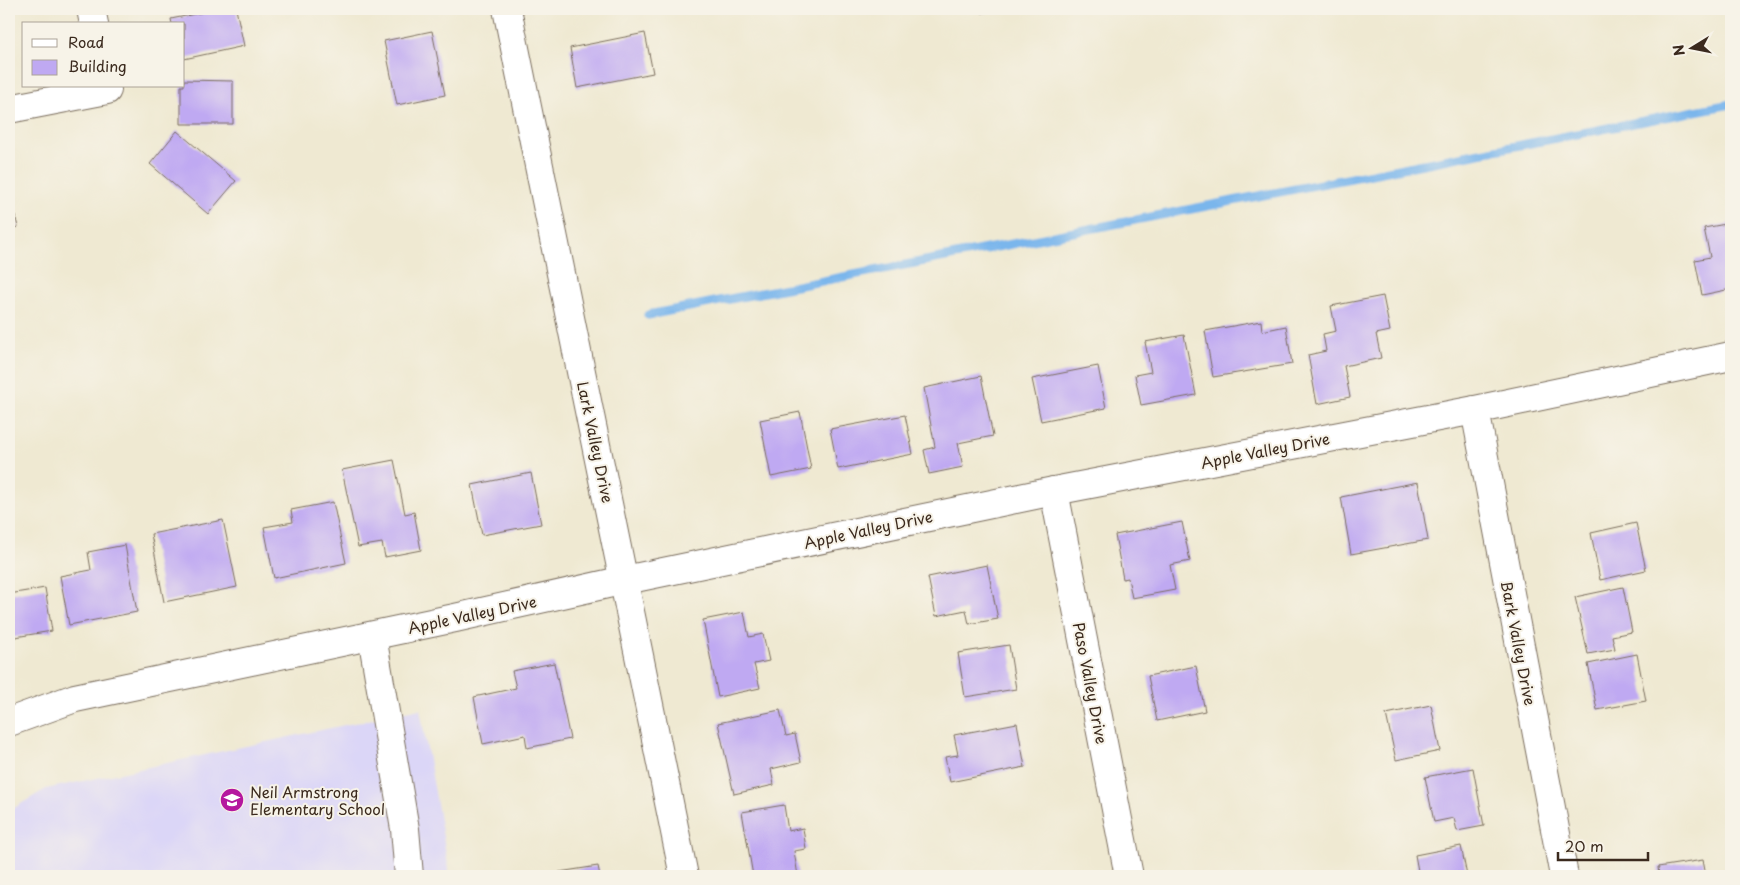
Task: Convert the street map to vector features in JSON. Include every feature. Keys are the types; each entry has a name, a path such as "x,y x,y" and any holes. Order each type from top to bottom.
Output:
{"street":[{"path":"91,9 94,22"},
{"name":"Lark Valley Drive","path":"507,9 684,876"},
{"path":"9,109 107,88"},
{"name":"Apple Valley Drive","path":"9,722 75,698 372,636 624,580 1054,490 1474,410 1731,356"},
{"name":"Bark Valley Drive","path":"1474,410 1564,876"},
{"name":"Paso Valley Drive","path":"1054,490 1129,876"},
{"path":"372,636 405,829 410,876"}],"shaded area":[{"name":"Neil Armstrong Elementary School","path":"420,709 450,876 9,876 9,811 46,789"}],"building":[{"path":"219,9 236,9 244,46 185,59 185,22 172,22 171,19"},
{"path":"981,9 999,9 999,10 982,13"},
{"path":"432,31 445,95 397,105 384,41"},
{"path":"645,33 653,73 577,88 570,48"},
{"path":"185,80 233,81 233,124 181,124 181,88 185,88"},
{"path":"177,131 236,181 208,214 150,164"},
{"path":"9,190 18,227 9,229"},
{"path":"1731,223 1731,289 1702,295 1695,260 1710,257 1704,228"},
{"path":"1383,296 1390,331 1376,334 1381,358 1344,366 1350,397 1317,404 1308,355 1326,351 1323,334 1336,331 1331,306"},
{"path":"1261,321 1262,331 1286,326 1292,364 1213,377 1205,331"},
{"path":"1184,335 1196,395 1141,405 1135,375 1151,372 1145,342"},
{"path":"1098,366 1106,408 1041,421 1032,379"},
{"path":"981,376 993,436 958,443 963,467 929,474 924,450 935,447 924,388"},
{"path":"800,412 811,469 771,477 760,420"},
{"path":"905,415 913,454 838,469 830,429"},
{"path":"394,460 405,514 414,512 421,550 385,557 382,543 358,547 342,470"},
{"path":"531,473 541,524 482,535 472,485"},
{"path":"1418,482 1428,540 1351,554 1341,497"},
{"path":"333,502 346,563 274,578 264,527 293,522 291,510"},
{"path":"223,520 237,587 164,602 151,534"},
{"path":"1182,522 1190,561 1170,565 1175,590 1132,598 1128,578 1123,579 1115,535"},
{"path":"1636,523 1646,570 1600,580 1591,533"},
{"path":"125,545 137,612 69,625 60,576 91,570 88,552"},
{"path":"987,565 998,619 969,624 966,610 936,616 928,577"},
{"path":"1623,587 1632,632 1612,636 1615,649 1588,654 1575,597"},
{"path":"45,588 52,631 9,638 9,594"},
{"path":"744,612 749,637 763,634 769,661 754,664 760,688 718,697 703,620"},
{"path":"1009,645 1016,689 965,697 958,653"},
{"path":"1637,654 1646,701 1597,710 1588,664"},
{"path":"554,663 570,739 527,748 525,735 483,744 474,697 516,688 512,671"},
{"path":"1196,666 1205,711 1157,721 1148,676"},
{"path":"1431,705 1440,751 1396,760 1386,714"},
{"path":"780,710 786,736 795,734 801,762 771,769 774,785 734,794 718,723"},
{"path":"1017,723 1025,767 950,782 945,757 958,755 954,735"},
{"path":"1473,768 1484,826 1457,831 1454,818 1434,822 1425,777"},
{"path":"784,805 788,831 803,828 806,849 794,851 798,876 753,876 742,812"},
{"path":"1461,846 1467,876 1419,876 1415,855"},
{"path":"1703,860 1706,876 1659,876 1658,867"},
{"path":"598,866 600,876 560,876 559,872"}],"waterway":[{"path":"648,315 1731,104"}],"place":[{"name":"Neil Armstrong Elementary School","path":"232,800"}]}
